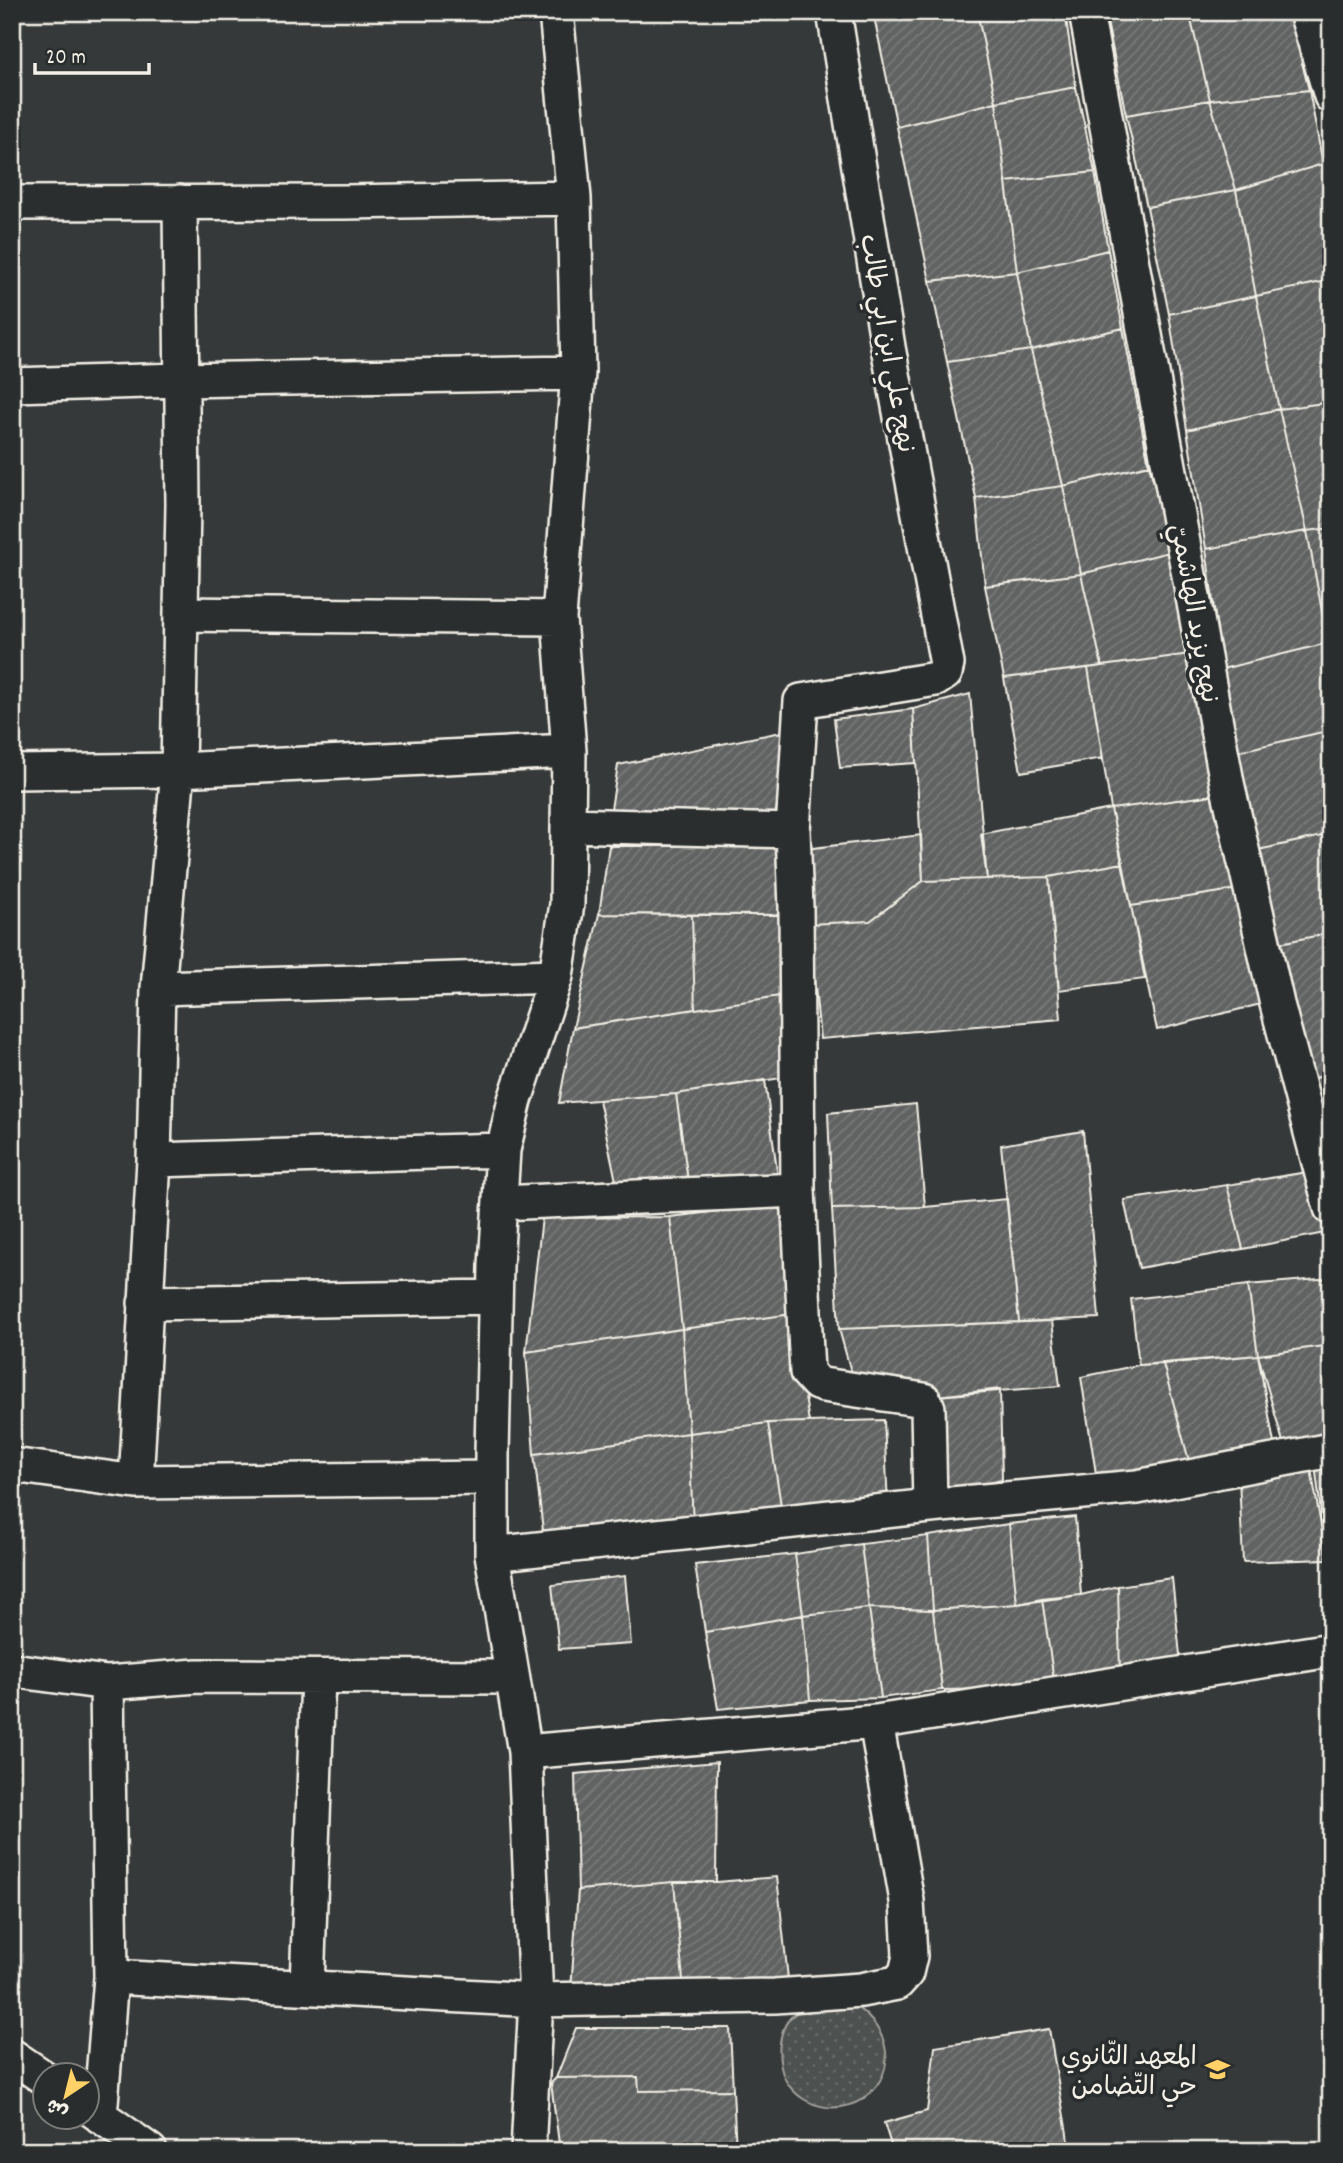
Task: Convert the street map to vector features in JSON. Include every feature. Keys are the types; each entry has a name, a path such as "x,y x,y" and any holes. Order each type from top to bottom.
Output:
{"street":[{"path":"528,2151 536,2000 525,1752 492,1554 492,1478 495,1297 503,1150 515,1100 556,976 566,904 569,751 559,618 578,373 574,198 556,12"},
{"name":"نهج علي ابن ابي طالب","path":"793,831 801,701 936,679 945,673 947,664 888,347 834,12"},
{"name":"نهج يزيد الهاشميّ","path":"1086,12 1227,783 1276,1004 1331,1208"},
{"path":"1306,12 1331,96"},
{"path":"12,203 574,198"},
{"path":"136,1482 154,1160 158,988 178,770 183,505 180,202"},
{"path":"12,385 578,373"},
{"path":"181,614 559,618"},
{"path":"12,772 178,770 569,751"},
{"path":"568,825 793,831 797,920 798,1190 807,1372 823,1385 924,1400 928,1408 930,1506"},
{"path":"158,988 556,976"},
{"path":"154,1160 503,1150"},
{"path":"500,1203 798,1190"},
{"path":"145,1303 495,1297"},
{"path":"492,1554 930,1506 1137,1487 1331,1450"},
{"path":"12,1465 136,1482 492,1478"},
{"path":"525,1752 876,1722 1331,1650"},
{"path":"12,1670 107,1683 197,1676 512,1677"},
{"path":"307,1987 318,1677"},
{"path":"100,2062 111,1977 107,1683"},
{"path":"111,1977 536,2000 775,1996 861,1990 897,1983 906,1973 910,1956 907,1901 876,1722"},
{"path":"12,2056 32,2070"},
{"path":"102,2117 141,2148"}],"shaded area":[{"path":"851,2004 863,2012 880,2032 885,2044 885,2069 870,2093 860,2101 837,2107 813,2104 793,2091 782,2073 779,2052 783,2032 793,2015 802,2010"}],"building":[{"path":"873,12 977,12 996,102 897,127"},
{"path":"977,12 1065,12 1076,87 996,102"},
{"path":"1105,12 1189,12 1210,100 1126,115"},
{"path":"1189,12 1289,12 1309,90 1210,100"},
{"path":"1323,12 1331,12 1331,38"},
{"path":"1076,87 1095,172 1006,182 996,102"},
{"path":"1309,90 1323,164 1236,190 1210,100"},
{"path":"1210,100 1236,190 1147,207 1126,115"},
{"path":"996,102 1017,272 930,281 897,127"},
{"path":"1323,164 1331,202 1331,280 1256,296 1236,190"},
{"path":"1095,172 1108,250 1017,272 1006,182"},
{"path":"1236,190 1256,296 1169,314 1147,207"},
{"path":"1108,250 1123,328 1031,350 1017,272"},
{"path":"1017,272 1031,350 947,362 930,281"},
{"path":"1331,280 1331,402 1279,409 1256,296"},
{"path":"1256,296 1279,409 1187,430 1169,314"},
{"path":"1123,328 1149,465 1063,486 1031,350"},
{"path":"1031,350 1063,486 976,498 947,362"},
{"path":"1331,402 1331,528 1307,531 1279,409"},
{"path":"1279,409 1307,531 1206,549 1187,430"},
{"path":"1149,465 1173,551 1081,574 1063,486"},
{"path":"1063,486 1081,574 985,586 976,498"},
{"path":"1331,528 1331,642 1328,643 1307,531"},
{"path":"1307,531 1328,643 1222,669 1206,549"},
{"path":"1173,551 1190,654 1102,666 1081,574"},
{"path":"1081,574 1102,666 1004,678 985,586"},
{"path":"1328,643 1331,654 1331,730 1236,752 1222,669"},
{"path":"1190,654 1214,795 1111,809 1088,668"},
{"path":"1088,668 1103,758 1021,772 1004,678"},
{"path":"970,694 987,879 923,881 913,709"},
{"path":"913,709 916,763 840,768 834,719"},
{"path":"1331,730 1331,834 1258,850 1236,752"},
{"path":"786,731 775,821 611,809 618,765"},
{"path":"1214,795 1240,889 1131,906 1111,809"},
{"path":"1111,809 1123,863 1049,877 987,879 981,834"},
{"path":"1331,834 1331,933 1280,943 1258,850"},
{"path":"921,835 923,881 870,921 809,924 805,849"},
{"path":"609,846 779,846 782,915 599,914"},
{"path":"1123,863 1145,979 1059,990 1049,877"},
{"path":"1049,877 1061,1019 820,1039 809,924 870,921 923,881"},
{"path":"1240,889 1265,1003 1157,1030 1131,906"},
{"path":"599,914 692,915 695,1009 573,1028"},
{"path":"692,915 782,915 786,995 695,1009"},
{"path":"1331,933 1331,1075 1309,1079 1280,943"},
{"path":"786,995 788,1077 676,1094 559,1103 573,1028"},
{"path":"1331,1075 1331,1153 1309,1079"},
{"path":"765,1080 778,1178 688,1181 676,1094"},
{"path":"676,1094 688,1181 617,1186 599,1100"},
{"path":"916,1104 925,1207 832,1209 828,1113"},
{"path":"1083,1131 1099,1318 1019,1322 1001,1145"},
{"path":"1314,1171 1325,1233 1243,1249 1227,1185"},
{"path":"1227,1185 1243,1249 1139,1268 1124,1200"},
{"path":"1007,1199 1019,1322 839,1329 832,1209 925,1207"},
{"path":"780,1204 792,1314 682,1329 670,1217"},
{"path":"670,1217 682,1329 526,1352 542,1218"},
{"path":"1331,1278 1331,1345 1258,1355 1248,1285"},
{"path":"1248,1285 1258,1355 1139,1365 1131,1299"},
{"path":"792,1314 809,1422 768,1423 689,1433 682,1329"},
{"path":"1052,1321 1060,1386 937,1396 853,1379 839,1329"},
{"path":"682,1329 689,1433 534,1454 526,1352"},
{"path":"1331,1345 1331,1433 1283,1442 1258,1355"},
{"path":"1258,1355 1275,1449 1189,1461 1163,1364"},
{"path":"1163,1364 1189,1461 1097,1480 1081,1377 1139,1365"},
{"path":"1000,1389 1002,1480 945,1493 937,1396"},
{"path":"884,1420 888,1506 783,1518 768,1423"},
{"path":"768,1423 783,1518 693,1526 689,1433"},
{"path":"689,1433 693,1526 544,1539 534,1454"},
{"path":"1331,1463 1331,1558 1327,1559 1315,1465"},
{"path":"1311,1469 1327,1559 1243,1562 1239,1478"},
{"path":"1075,1517 1081,1595 1017,1604 1009,1524"},
{"path":"1009,1524 1017,1604 933,1610 928,1536"},
{"path":"928,1536 933,1610 869,1608 861,1544"},
{"path":"861,1544 869,1608 803,1615 795,1554"},
{"path":"795,1554 803,1615 705,1632 695,1565"},
{"path":"625,1576 631,1644 559,1649 552,1585"},
{"path":"1172,1578 1181,1665 1120,1673 1118,1586"},
{"path":"1118,1586 1120,1673 1055,1688 1042,1599 1081,1595"},
{"path":"1042,1599 1055,1688 942,1690 933,1610 1017,1604"},
{"path":"869,1608 881,1698 810,1700 803,1615"},
{"path":"869,1608 933,1610 942,1690 881,1698"},
{"path":"803,1615 810,1700 718,1709 705,1632"},
{"path":"717,1762 716,1882 674,1882 578,1890 575,1774"},
{"path":"777,1877 789,1988 684,1991 674,1882"},
{"path":"674,1882 684,1991 571,1990 578,1890"},
{"path":"576,2028 730,2028 733,2090 639,2091 638,2077 556,2078"},
{"path":"1049,2029 1070,2151 893,2151 884,2123 927,2111 935,2047"},
{"path":"638,2077 639,2091 733,2090 736,2151 560,2151 551,2083 556,2078"}],"place":[{"name":"المعهد الثّانوي حي التّضامن","path":"1217,2070"}]}
